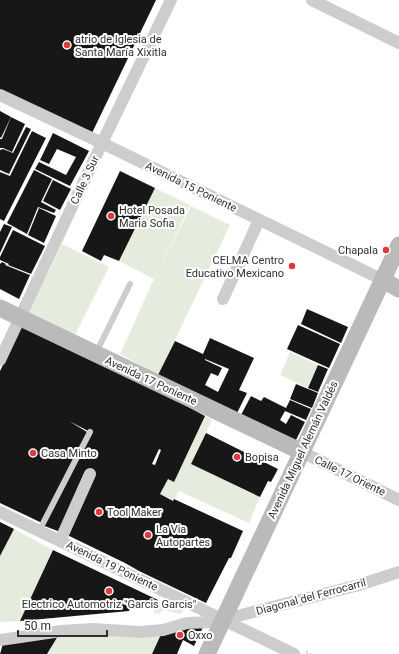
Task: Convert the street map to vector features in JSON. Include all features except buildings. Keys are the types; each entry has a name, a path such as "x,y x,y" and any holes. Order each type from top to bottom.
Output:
{"main road":[{"name":"Avenida Miguel Alemán Valdés","path":"208,654 399,245"},
{"path":"382,280 399,289"},
{"name":"Avenida 17 Poniente","path":"0,308 302,452"}],"street":[{"name":"Calle 3 Sur","path":"0,360 171,0"},
{"path":"312,0 399,43"},
{"name":"Avenida 15 Poniente","path":"0,95 102,143 382,280"},
{"path":"223,298 259,220"},
{"name":"Calle 17 Oriente","path":"302,452 399,500"},
{"path":"60,541 90,474"},
{"name":"Avenida 19 Poniente","path":"0,512 291,653"},
{"name":"Diagonal del Ferrocarril","path":"0,640 61,630 93,629 140,632 163,630 184,623 214,622 359,586 399,572"}],"lane":[{"path":"95,354 130,284"},
{"path":"39,531 90,432"}],"shaded area":[{"path":"155,188 190,205 154,279 119,261"},
{"path":"191,206 230,225 158,375 120,354 154,279"},
{"path":"62,244 109,267 75,335 28,313"},
{"path":"290,352 318,365 308,388 280,375"},
{"path":"205,416 212,420 191,464 260,497 249,523 179,491 174,500 160,494 168,479 174,481"},
{"path":"14,529 53,550 21,621 0,622 0,556"},
{"path":"158,600 185,609 180,614 163,610 159,614 154,613 153,604 158,603"},
{"path":"163,630 152,654 47,654 61,631"}],"place":[{"name":"atrio de Iglesia de Santa María Xixitla","path":"67,45"},
{"name":"Hotel Posada Maria Sofia","path":"111,216"},
{"name":"Chapala","path":"386,250"},
{"name":"CELMA Centro Educativo Mexicano","path":"292,266"},
{"name":"Casa Minto","path":"33,453"},
{"name":"Bopisa","path":"237,457"},
{"name":"Tool Maker","path":"99,512"},
{"name":"La Via Autopartes","path":"148,535"},
{"name":"Electrico Automotriz \"Garcis Garcis\"","path":"109,591"},
{"name":"Oxxo","path":"180,635"}]}
